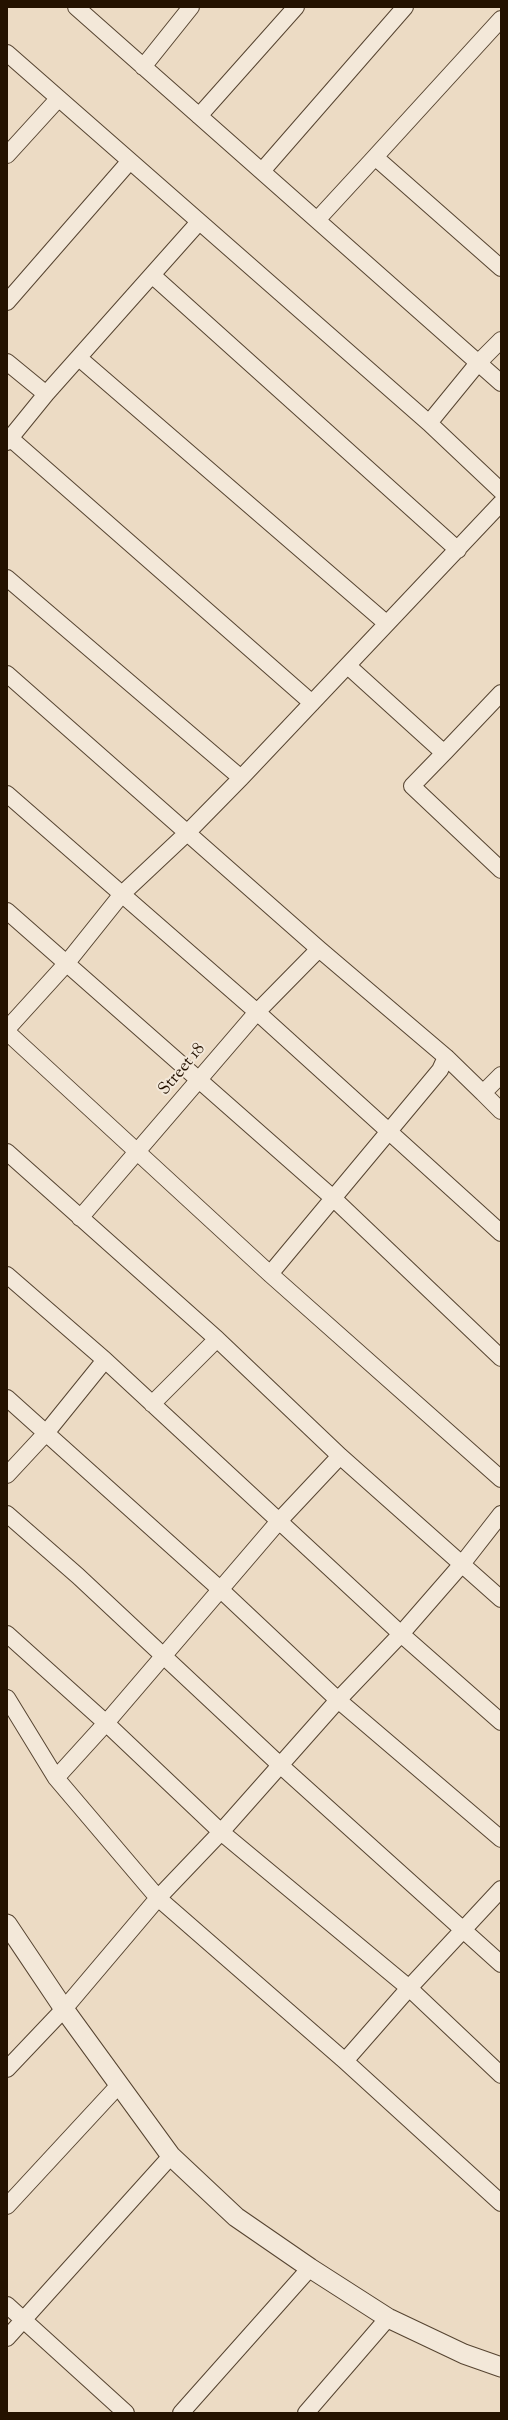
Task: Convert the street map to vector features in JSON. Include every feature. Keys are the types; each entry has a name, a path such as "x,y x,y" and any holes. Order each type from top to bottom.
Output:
{"street":[{"path":"76,7 501,384"},
{"path":"143,67 191,7"},
{"path":"199,116 296,7"},
{"path":"262,172 405,7"},
{"path":"317,220 499,23"},
{"path":"7,53 429,423 501,491"},
{"path":"7,155 58,99"},
{"path":"375,157 501,268"},
{"path":"7,302 130,162"},
{"path":"199,222 46,394 8,440 312,703"},
{"path":"152,275 458,550"},
{"path":"429,423 478,363 501,340"},
{"path":"79,358 386,623"},
{"path":"7,362 46,394"},
{"path":"7,1029 66,964 122,894 187,833 348,666 386,623 458,550 501,503"},
{"path":"7,578 240,778"},
{"path":"348,666 444,753"},
{"path":"7,674 319,949 446,1057 501,1111"},
{"path":"501,692 412,786 501,870"},
{"path":"7,794 257,1012 501,1233"},
{"path":"7,911 333,1198 501,1358"},
{"name":"Street 18","path":"80,1218 138,1153 257,1012 319,949"},
{"path":"7,1032 270,1274 501,1479"},
{"path":"270,1274 440,1070 446,1057"},
{"path":"483,1093 501,1075"},
{"path":"7,1152 217,1339 340,1456 501,1599"},
{"path":"7,1275 105,1360 401,1634 501,1722"},
{"path":"152,1404 217,1339"},
{"path":"7,1475 46,1433 105,1360"},
{"path":"7,1398 221,1590 338,1700 501,1839"},
{"path":"56,1778 106,1723 279,1521 340,1456"},
{"path":"7,1514 78,1576 280,1765 501,1964"},
{"path":"7,2069 64,2009 158,1898 221,1832 338,1700 401,1634 462,1564 501,1514"},
{"path":"7,1634 106,1723 221,1832 409,1988 501,2075"},
{"path":"7,1698 56,1778 158,1898 345,2061 501,2204"},
{"path":"345,2061 409,1988 501,1889"},
{"path":"10,1935 171,2156 236,2217 310,2268 388,2318 464,2354 501,2367"},
{"path":"7,2206 119,2085"},
{"path":"7,2338 171,2156"},
{"path":"181,2413 310,2268"},
{"path":"7,2305 126,2413"},
{"path":"306,2413 388,2318"}]}
